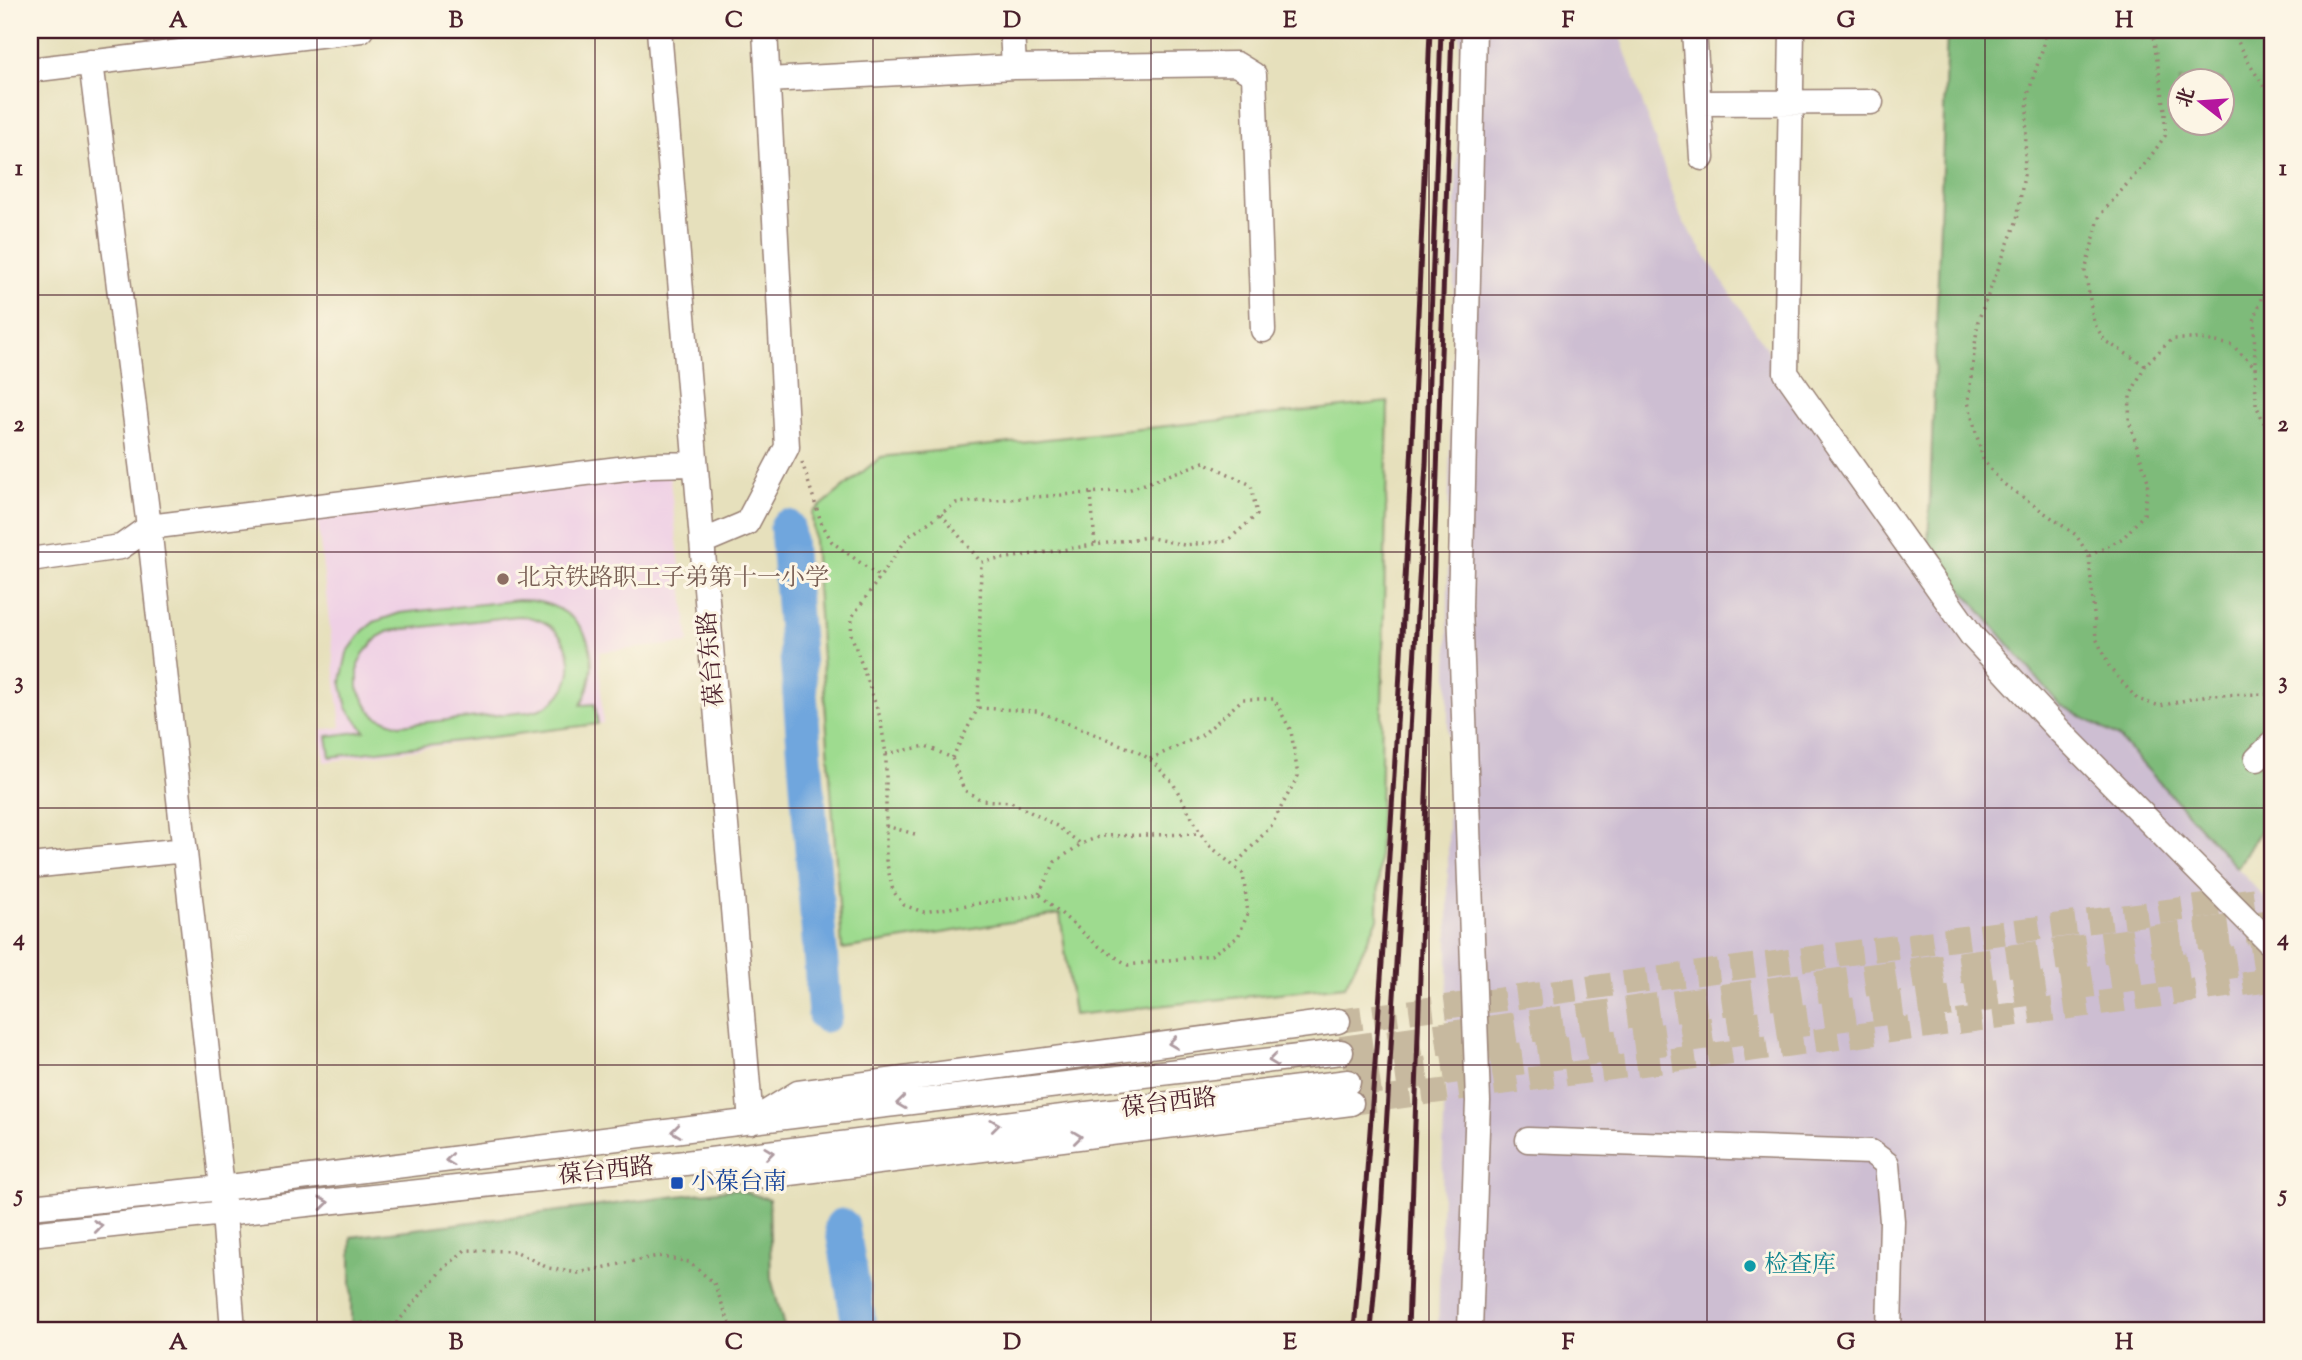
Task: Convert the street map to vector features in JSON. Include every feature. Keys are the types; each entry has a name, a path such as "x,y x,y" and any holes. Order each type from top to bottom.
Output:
{"street":[{"path":"30,70 361,30"},
{"name":"葆台东路","path":"659,30 751,1122"},
{"path":"702,542 747,523 787,447 765,30"},
{"path":"1012,30 1014,67"},
{"path":"1470,1330 1478,1101 1460,607 1474,30"},
{"path":"1694,30 1702,158"},
{"path":"1792,30 1786,373 1972,636 2057,728 2272,945"},
{"path":"91,62 149,527 225,1213 233,1330"},
{"path":"768,80 1014,67 1236,64 1254,75 1263,330"},
{"path":"1699,103 1871,102"},
{"path":"30,560 121,547 149,527 651,465 695,464"},
{"path":"30,866 185,850"},
{"path":"751,1122 798,1093 1338,1021"},
{"name":"葆台西路","path":"30,1207 222,1188 1341,1052"},
{"name":"葆台西路","path":"30,1234 1350,1093"},
{"path":"1528,1140 1871,1152 1887,1164 1892,1221 1889,1330"}],"path":[{"path":"2044,30 2045,41 2028,94 2024,175 2017,220 1978,321 1968,402 1983,459 2001,482 2076,535 2089,556 2096,638 2110,668 2137,699 2160,706 2208,695 2270,696 2272,686"},
{"path":"2134,30 2154,35 2177,30"},
{"path":"2232,30 2272,99"},
{"path":"2146,365 2105,341 2094,323 2085,271 2100,215 2148,160 2165,136 2165,110 2154,35"},
{"path":"2272,265 2254,321 2256,405 2272,440"},
{"path":"2089,556 2123,538 2144,514 2148,481 2129,421 2130,396 2146,365 2172,339 2201,339 2232,345 2254,366"},
{"path":"800,453 821,522 832,542 880,577"},
{"path":"981,562 1147,537 1184,545 1227,541 1256,515 1251,485 1204,462 1128,490 956,503 908,537 852,617 851,634 880,717 886,754 886,860 893,891 904,905 923,912 1040,894"},
{"path":"1091,493 1095,545"},
{"path":"941,514 981,562 978,708 951,758"},
{"path":"1150,760 1202,735 1243,699 1274,699 1292,731 1298,776 1271,826 1234,866"},
{"path":"978,708 1037,711 1136,751 1150,760 1173,783 1209,845 1242,874 1248,913 1238,937 1211,955 1128,965 1097,945 1040,894"},
{"path":"886,754 926,746 951,758 964,790 981,800 1011,802 1057,826 1081,844"},
{"path":"886,826 915,834"},
{"path":"1040,894 1055,862 1081,844 1101,836 1201,834"},
{"path":"396,1330 396,1324 440,1272 465,1250 515,1251 548,1268 578,1273 658,1256 689,1262 715,1283 732,1330"},
{"path":"350,1330 360,1323 396,1324"}],"shaded area":[{"path":"1460,30 1618,30 1681,218 1833,450 1928,549 2059,704 2118,737 2272,906 2272,1330 1438,1330 1448,974 1448,531"},
{"name":"北京铁路职工子弟第十一小学","path":"669,473 689,643 599,652 603,723 324,762 321,730 341,727 317,515"}],"green space":[{"path":"1947,30 2272,30 2272,818 2267,820 2237,868 2118,737 2059,704 1928,549"},
{"path":"1388,402 1378,919 1345,986 1074,1015 1060,914 842,949 812,513 881,457"},
{"path":"519,600 541,602 559,609 573,619 584,632 590,648 592,666 589,685 581,705 595,704 598,724 330,757 327,736 365,731 347,708 341,681 347,653 363,631 374,622 400,613","holes":["517,616 539,620 555,630 565,644 570,661 569,678 561,693 547,705 527,712 399,725 377,717 369,709 358,688 358,665 363,654 378,637 389,631"]},
{"path":"734,1189 769,1199 771,1278 785,1330 351,1330 351,1237"}],"waterway":[{"path":"787,527 825,1015"},
{"path":"842,1226 860,1330"}],"tunnel":[{"path":"1338,1021 2272,897"},
{"path":"1341,1052 2272,925"},
{"path":"1348,1082 2272,957"},
{"path":"1351,1103 2272,980"}],"railway":[{"path":"1354,1330 1400,681 1430,30"},
{"path":"1371,1330 1381,1213 1426,464 1441,30"},
{"path":"1408,1330 1452,30"}],"place":[{"name":"北京铁路职工子弟第十一小学","path":"503,579"},
{"name":"小葆台南","path":"677,1183"},
{"name":"检查库","path":"1750,1266"}]}
